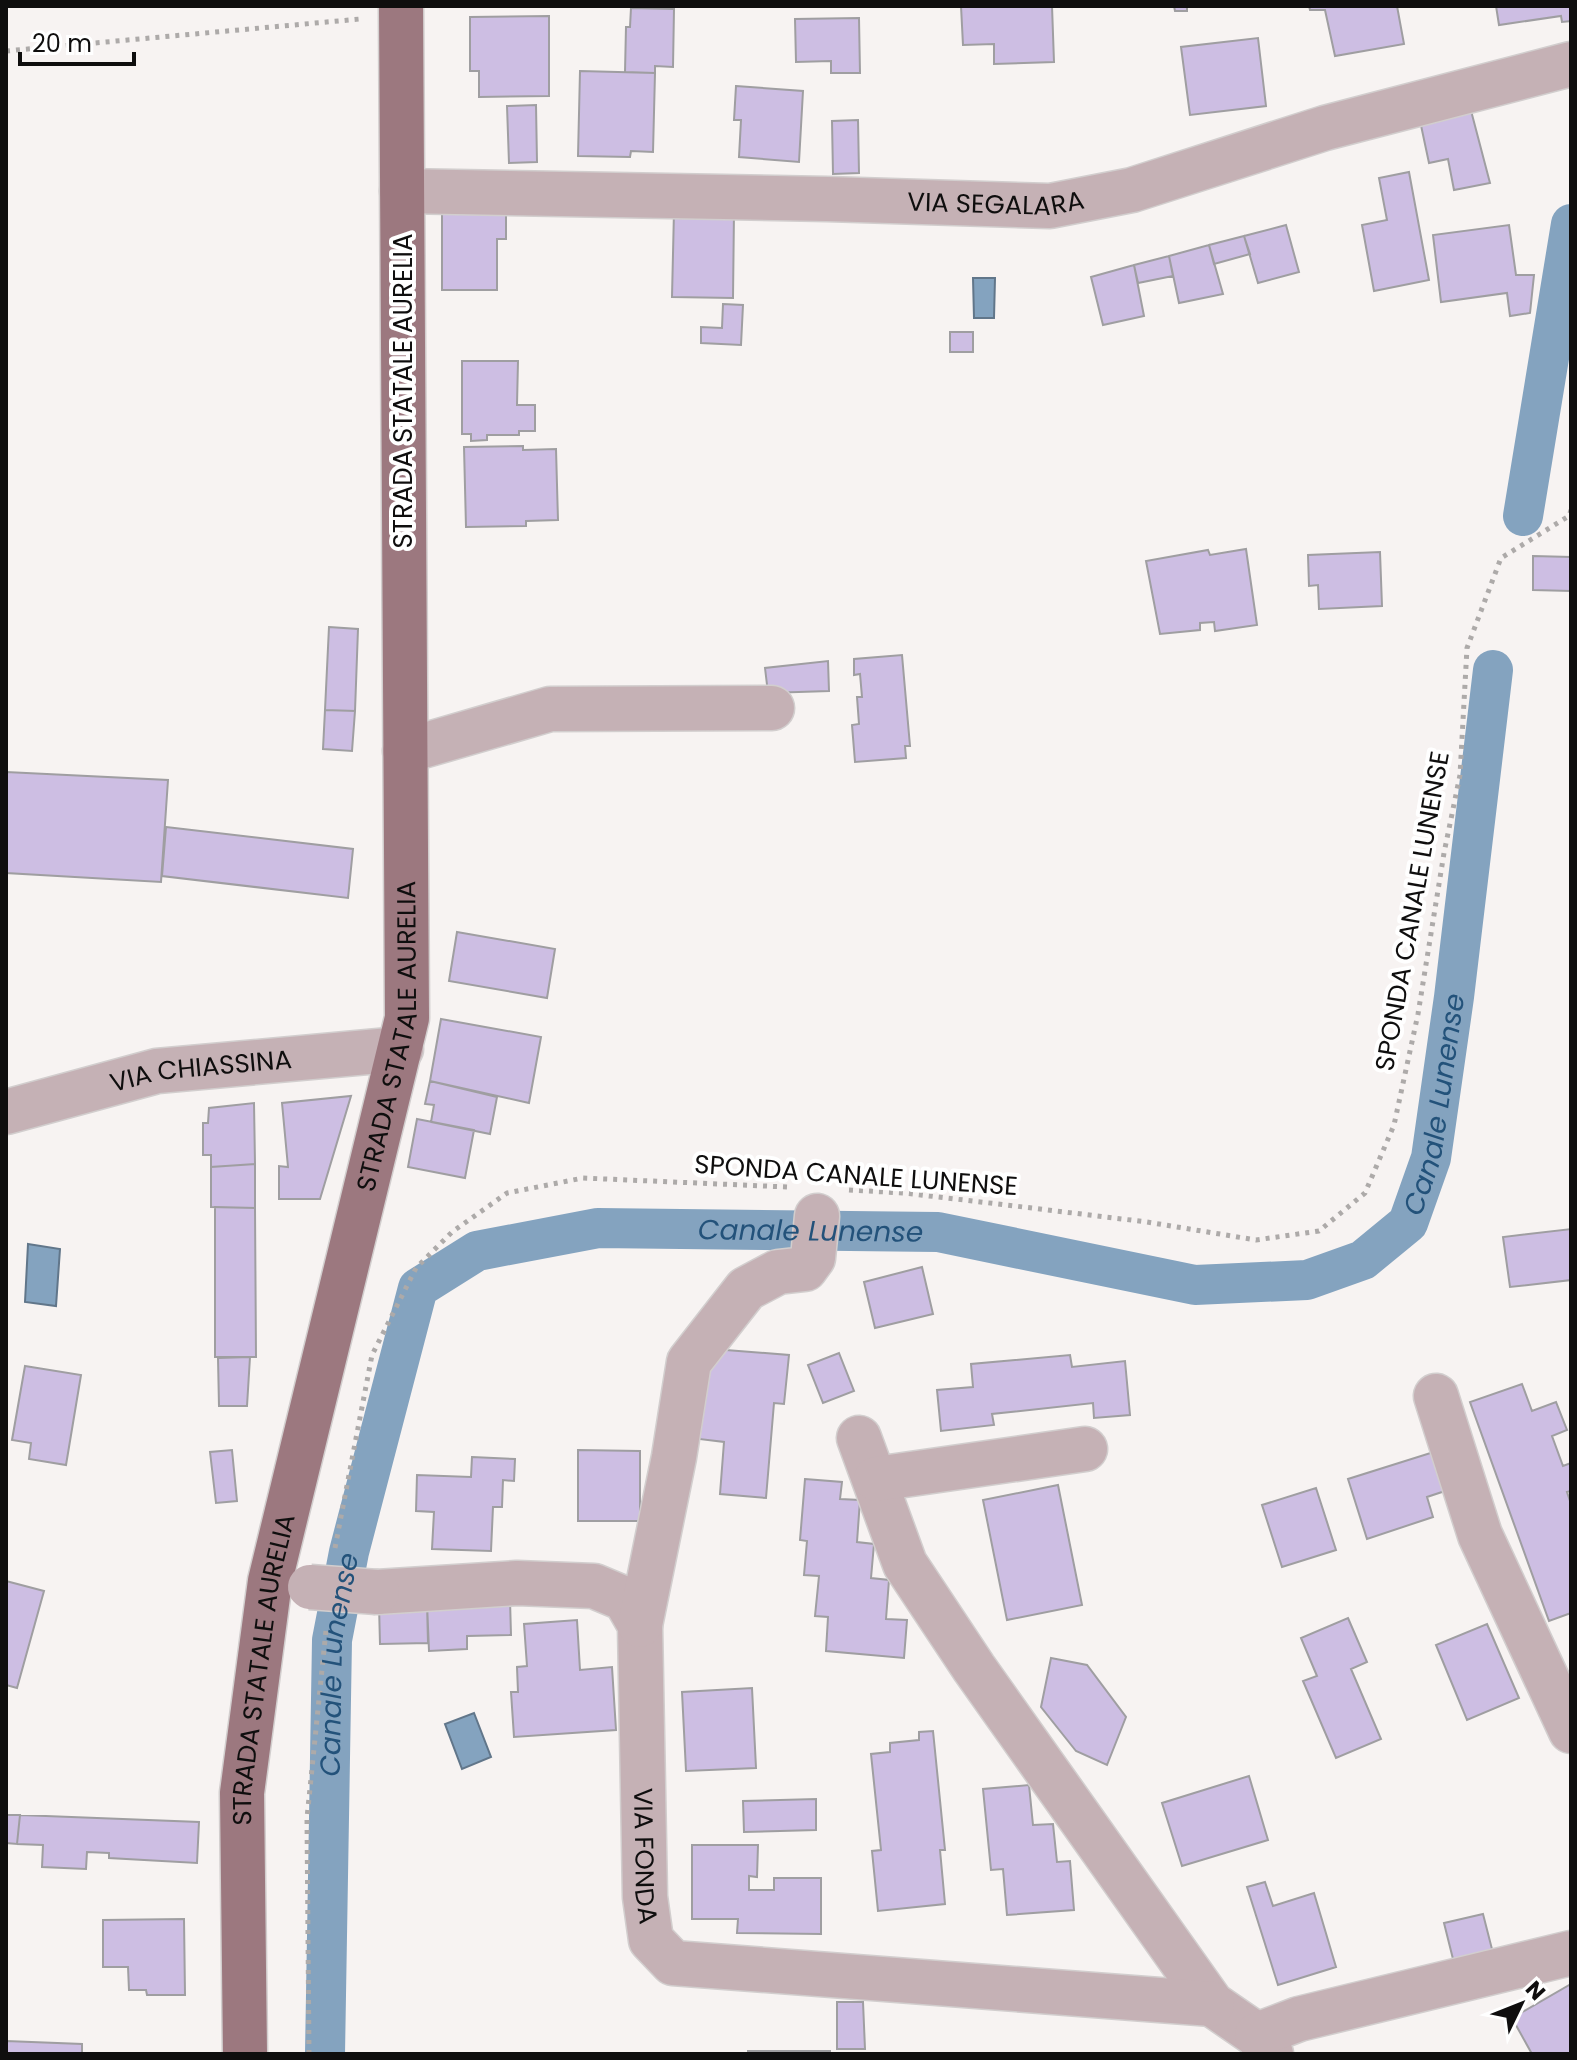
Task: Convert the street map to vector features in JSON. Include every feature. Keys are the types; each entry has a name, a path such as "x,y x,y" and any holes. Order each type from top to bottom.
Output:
{"main road":[{"name":"STRADA STATALE AURELIA","path":"245,2054 242,1793 311,1584 306,1425 407,1018 401,11"}],"street":[{"name":"VIA SEGALARA","path":"402,191 1050,206 1132,190 1325,128 1571,64"},
{"path":"405,751 550,709 772,708"},
{"name":"VIA CHIASSINA","path":"6,1112 157,1071 401,1049"},
{"name":"VIA FONDA","path":"816,1213 805,1269 778,1272 746,1289 689,1362 674,1457 640,1625 645,1897 651,1940 673,1963 1212,2004"},
{"path":"1436,1396 1480,1535 1571,1731"},
{"path":"859,1438 905,1564 974,1668 1212,2004 1264,2044 1299,2019 1571,1953"},
{"path":"876,1479 1085,1449"},
{"path":"311,1584 377,1592 517,1583 594,1586 625,1599 640,1625"}],"path":[{"path":"6,51 401,11"},
{"name":"SPONDA CANALE LUNENSE","path":"309,2054 307,1818 311,1584 372,1355 416,1268 452,1232 507,1193 583,1178 816,1213 904,1193 1147,1222 1256,1240 1319,1231 1365,1193 1394,1125 1418,1014 1460,775 1467,648 1501,558 1569,516 1571,510"}],"water":[{"path":"973,278 995,278 994,318 974,318"},
{"path":"28,1244 60,1249 56,1306 25,1302"},
{"path":"474,1713 491,1757 462,1769 445,1724"}],"building":[{"path":"961,6 1052,6 1054,62 994,64 994,44 963,45"},
{"path":"1174,6 1194,6 1187,7 1187,11 1175,11"},
{"path":"1309,6 1397,6 1404,44 1335,56 1325,10 1310,10"},
{"path":"1496,6 1571,6 1571,21 1562,22 1561,16 1499,25"},
{"path":"631,8 674,9 673,67 655,66 655,73 625,72 626,27 630,27"},
{"path":"549,16 549,96 479,97 479,71 470,71 470,17"},
{"path":"859,18 860,73 831,73 831,61 796,62 795,19"},
{"path":"1258,38 1266,106 1190,115 1181,47"},
{"path":"580,71 655,73 653,152 631,151 630,157 578,156"},
{"path":"736,86 803,91 799,162 739,157 741,120 734,120"},
{"path":"1469,103 1490,183 1454,190 1448,159 1429,163 1419,116"},
{"path":"536,105 537,162 509,163 507,106"},
{"path":"858,120 859,173 833,174 832,121"},
{"path":"1409,172 1429,280 1374,291 1362,225 1387,220 1379,178"},
{"path":"674,211 734,212 733,298 672,297"},
{"path":"442,214 506,214 506,239 497,239 497,290 442,290"},
{"path":"1286,225 1299,272 1258,283 1244,236"},
{"path":"1509,225 1516,275 1534,275 1530,313 1510,316 1507,293 1441,302 1433,235"},
{"path":"1244,236 1250,254 1214,264 1209,245"},
{"path":"1209,245 1223,294 1179,303 1169,256"},
{"path":"1169,256 1173,276 1138,283 1134,265"},
{"path":"1134,265 1144,316 1103,325 1091,277"},
{"path":"723,304 743,305 741,345 701,343 701,327 722,328"},
{"path":"950,332 973,332 973,352 950,352"},
{"path":"462,361 518,361 517,405 535,405 535,431 519,431 519,435 487,435 487,440 471,441 471,434 462,434"},
{"path":"523,446 523,450 556,449 558,520 526,521 526,526 466,527 464,447"},
{"path":"1246,549 1257,625 1215,631 1214,622 1200,623 1200,630 1160,634 1146,561 1208,550 1210,555"},
{"path":"1380,552 1382,606 1319,609 1318,585 1309,586 1308,555"},
{"path":"1533,556 1571,557 1571,591 1533,590"},
{"path":"329,627 358,629 355,711 325,710"},
{"path":"902,655 910,746 905,746 906,758 855,762 852,725 859,724 857,697 862,697 860,674 854,675 854,659"},
{"path":"828,661 829,691 768,693 765,668"},
{"path":"325,710 355,711 352,751 323,749"},
{"path":"6,772 168,780 161,882 6,873"},
{"path":"166,827 353,849 348,898 162,876"},
{"path":"457,932 555,949 547,998 449,981"},
{"path":"441,1019 541,1037 529,1103 430,1081"},
{"path":"430,1081 497,1097 490,1134 431,1122 434,1105 425,1104"},
{"path":"351,1096 320,1199 279,1199 279,1166 288,1167 282,1103"},
{"path":"254,1103 255,1164 211,1167 211,1155 203,1155 203,1123 208,1123 209,1108"},
{"path":"417,1119 474,1130 465,1178 408,1167"},
{"path":"255,1164 255,1208 211,1207 211,1167"},
{"path":"215,1207 255,1208 256,1357 215,1357"},
{"path":"1571,1229 1571,1280 1510,1287 1503,1237"},
{"path":"922,1267 933,1314 875,1328 864,1282"},
{"path":"713,1349 789,1355 784,1404 774,1403 766,1498 720,1494 724,1442 699,1439"},
{"path":"839,1353 854,1391 823,1403 808,1365"},
{"path":"1070,1355 1072,1367 1125,1361 1130,1415 1094,1418 1093,1403 992,1414 994,1425 941,1431 937,1390 973,1387 971,1364"},
{"path":"250,1357 247,1406 219,1406 218,1358"},
{"path":"25,1366 81,1375 66,1465 29,1459 31,1443 12,1440"},
{"path":"1522,1384 1532,1411 1556,1402 1567,1430 1552,1436 1563,1466 1571,1463 1571,1491 1567,1492 1571,1504 1571,1613 1549,1621 1470,1402"},
{"path":"232,1450 237,1501 216,1503 210,1452"},
{"path":"578,1450 640,1451 640,1521 578,1521"},
{"path":"1440,1450 1451,1489 1427,1497 1433,1517 1367,1539 1348,1479"},
{"path":"472,1457 515,1459 514,1481 503,1480 502,1507 493,1507 491,1551 432,1549 434,1512 416,1511 417,1475 471,1477"},
{"path":"805,1479 842,1482 840,1499 860,1500 857,1542 874,1544 871,1578 889,1580 886,1619 907,1620 904,1658 826,1651 828,1617 815,1616 819,1576 804,1575 807,1541 800,1540"},
{"path":"1058,1485 1082,1605 1007,1620 983,1500"},
{"path":"1316,1488 1336,1550 1282,1567 1262,1505"},
{"path":"6,1581 44,1591 17,1688 6,1685"},
{"path":"510,1600 511,1635 467,1636 467,1649 429,1651 427,1603"},
{"path":"427,1603 428,1643 380,1644 379,1605"},
{"path":"1348,1618 1367,1662 1351,1669 1381,1739 1336,1758 1303,1681 1317,1676 1301,1638"},
{"path":"577,1620 580,1670 612,1667 616,1730 514,1737 511,1692 518,1692 517,1667 527,1666 524,1624"},
{"path":"1487,1624 1519,1698 1467,1720 1436,1645"},
{"path":"1051,1658 1087,1665 1126,1717 1107,1765 1076,1751 1041,1707"},
{"path":"752,1688 756,1768 686,1771 682,1692"},
{"path":"933,1731 945,1850 940,1850 945,1904 878,1911 872,1851 881,1850 871,1754 890,1752 890,1743 919,1740 919,1732"},
{"path":"1249,1776 1268,1840 1182,1866 1162,1803"},
{"path":"1029,1785 1033,1825 1053,1824 1057,1862 1070,1861 1074,1910 1007,1915 1003,1869 991,1870 983,1789"},
{"path":"816,1799 816,1830 744,1832 743,1801"},
{"path":"6,1815 20,1815 17,1844 6,1843"},
{"path":"20,1815 199,1822 197,1863 109,1858 109,1853 87,1852 86,1869 42,1867 43,1845 17,1844"},
{"path":"692,1845 758,1845 757,1877 749,1876 749,1890 774,1890 774,1878 821,1878 821,1934 737,1933 738,1919 692,1919"},
{"path":"1265,1882 1273,1906 1314,1893 1336,1967 1278,1985 1247,1887"},
{"path":"1483,1914 1494,1957 1455,1967 1444,1923"},
{"path":"184,1919 185,1995 147,1995 146,1990 129,1990 128,1967 103,1967 103,1920"},
{"path":"1571,1984 1571,2054 1532,2054 1512,2018"},
{"path":"837,2002 863,2002 865,2049 837,2049"},
{"path":"6,2041 82,2044 82,2054 6,2054"},
{"path":"748,2051 830,2051 830,2054 748,2054"}],"waterway":[{"name":"Canale Lunense","path":"1523,516 1571,224"},
{"name":"Canale Lunense","path":"325,2054 332,1640 349,1552 418,1288 477,1251 598,1228 938,1232 1195,1285 1307,1280 1363,1260 1408,1223 1431,1158 1454,997 1493,670"}]}
